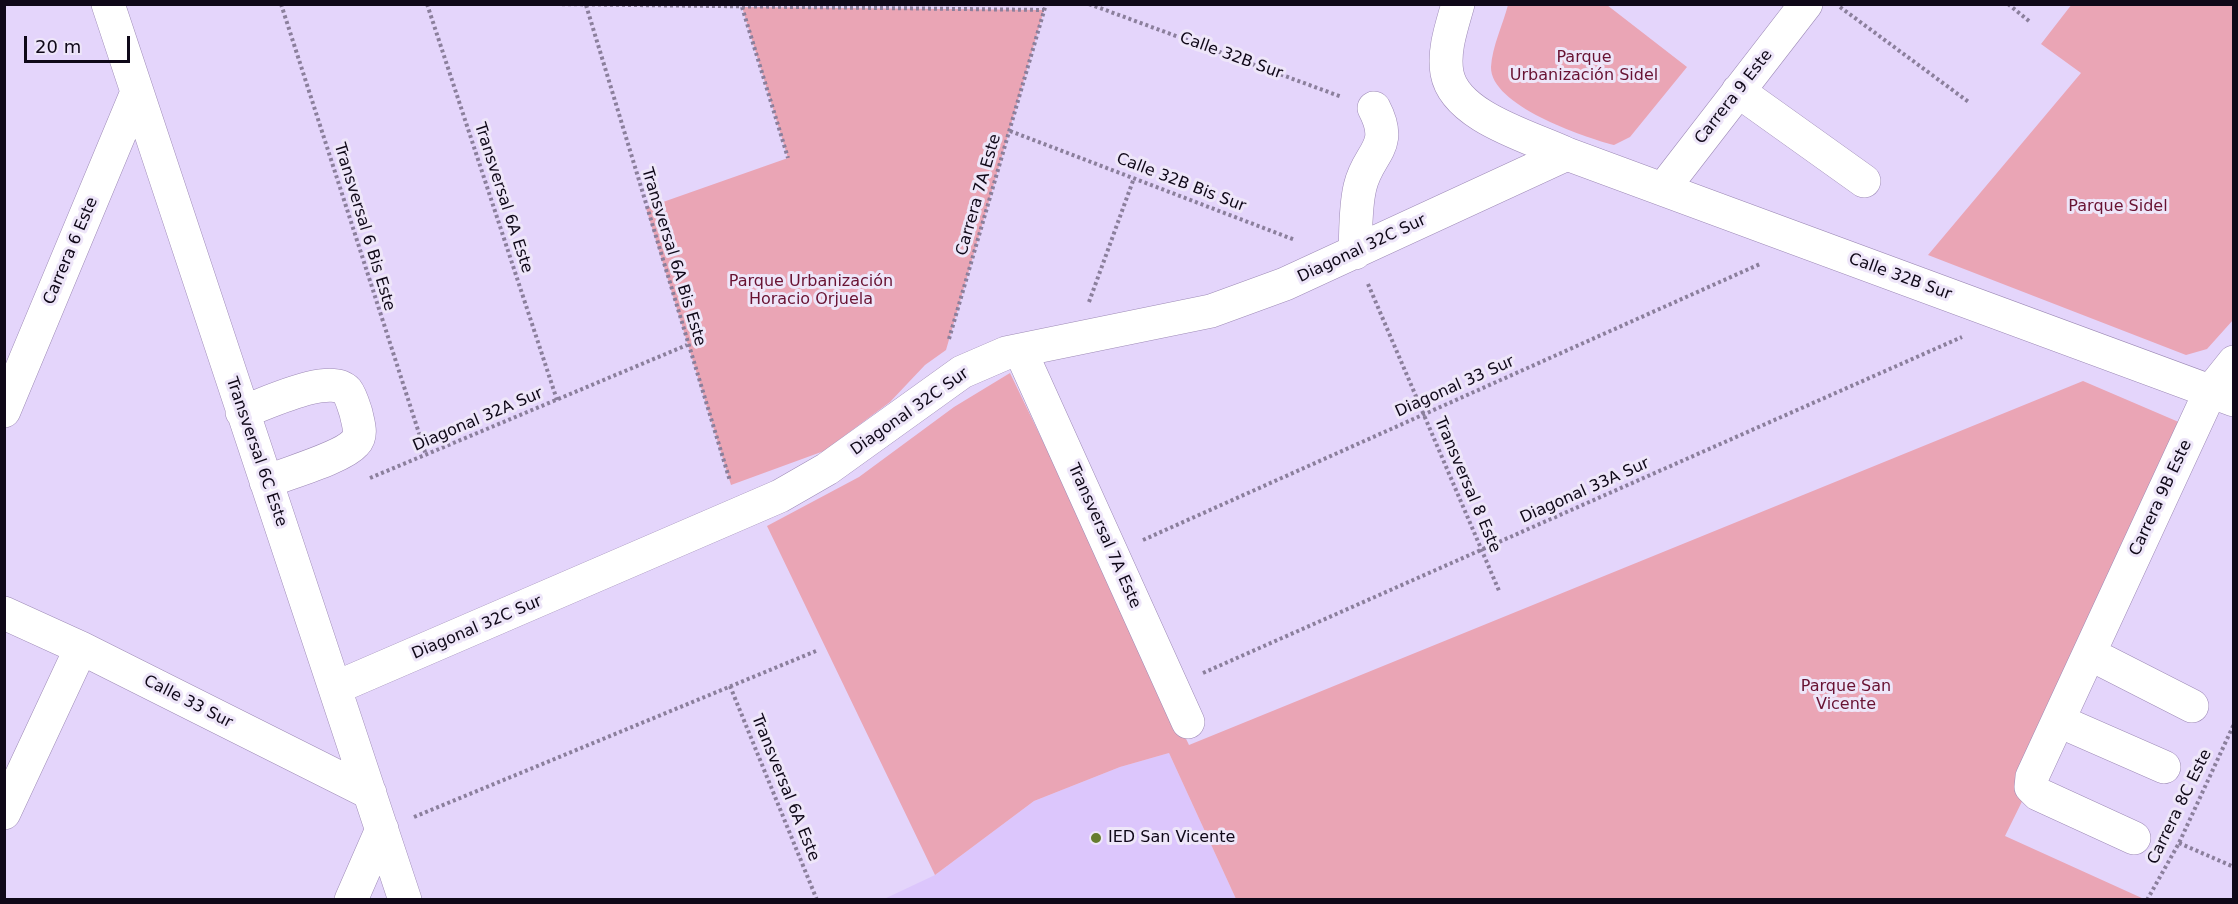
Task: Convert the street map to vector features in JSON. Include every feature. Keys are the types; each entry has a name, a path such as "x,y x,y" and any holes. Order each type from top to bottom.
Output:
{"street":[{"name":"Transversal 6C Este","path":"108,4 405,900"},
{"name":"Calle 32B Sur","path":"1458,4 1450,30 1446,61 1451,87 1472,110 1567,154 2222,396"},
{"name":"Carrera 9 Este","path":"1663,189 1806,4"},
{"path":"1738,91 1864,181"},
{"name":"Carrera 6 Este","path":"4,411 137,92"},
{"path":"1349,256 1361,185 1382,141 1384,131 1374,108"},
{"name":"Diagonal 32C Sur","path":"335,688 741,515 827,469 962,372 1006,353 1211,311 1285,284 1349,256 1567,154"},
{"name":"Transversal 7A Este","path":"1020,350 1188,722"},
{"name":"Carrera 9B Este","path":"2134,838 2038,794 2031,787 2032,777 2092,646 2222,396 2234,362"},
{"path":"242,412 321,384 335,385 347,391 354,408 360,430 357,442 345,451 266,482"},
{"name":"Calle 33 Sur","path":"4,613 81,648 370,793"},
{"path":"2092,646 2192,706"},
{"path":"4,813 81,648"},
{"path":"2059,721 2164,767"},
{"path":"351,900 382,829"}],"path":[{"name":"Transversal 6 Bis Este","path":"281,4 426,455"},
{"name":"Transversal 6A Este","path":"427,4 557,400"},
{"path":"550,4 1044,10"},
{"name":"Carrera 7A Este","path":"934,392 1046,4"},
{"name":"Calle 32B Sur","path":"1089,4 1374,108"},
{"path":"1837,4 1970,103"},
{"path":"2008,4 2029,21"},
{"name":"Transversal 6A Bis Este","path":"586,5 687,345 741,515"},
{"path":"742,7 788,158"},
{"name":"Calle 32B Bis Sur","path":"1010,131 1349,256"},
{"path":"1076,338 1134,178"},
{"name":"Diagonal 33 Sur","path":"1112,554 1808,242"},
{"name":"Transversal 8 Este","path":"1370,288 1500,593"},
{"name":"Diagonal 33A Sur","path":"1172,687 2007,316"},
{"name":"Diagonal 32A Sur","path":"363,482 687,345"},
{"path":"382,829 816,651"},
{"name":"Transversal 6A Este","path":"729,686 817,900"},
{"name":"Carrera 8C Este","path":"2147,900 2179,843 2234,724"},
{"path":"2179,843 2234,867"}],"shaded area":[{"name":"IED San Vicente","path":"1169,753 1236,899 882,900 935,875 1034,801 1120,767"}],"green space":[{"name":"Parque Sidel","path":"2072,4 2233,5 2233,320 2207,349 2186,355 1928,255 2081,73 2041,44"},
{"name":"Parque Urbanización Sidel","path":"1508,5 1607,5 1687,67 1630,137 1614,145 1582,135 1521,106 1505,94 1495,81 1491,67 1492,59"},
{"name":"Parque Urbanización Horacio Orjuela","path":"742,7 1044,10 946,350 925,365 890,402 824,451 731,485 646,208 788,158"},
{"name":"Parque San Vicente","path":"1010,373 1189,745 2083,381 2181,423 2102,639 2005,836 2144,899 1236,899 1169,753 1120,767 1034,801 935,875 767,526 859,477 954,407"}],"place":[{"name":"IED San Vicente","path":"1096,838"}]}
